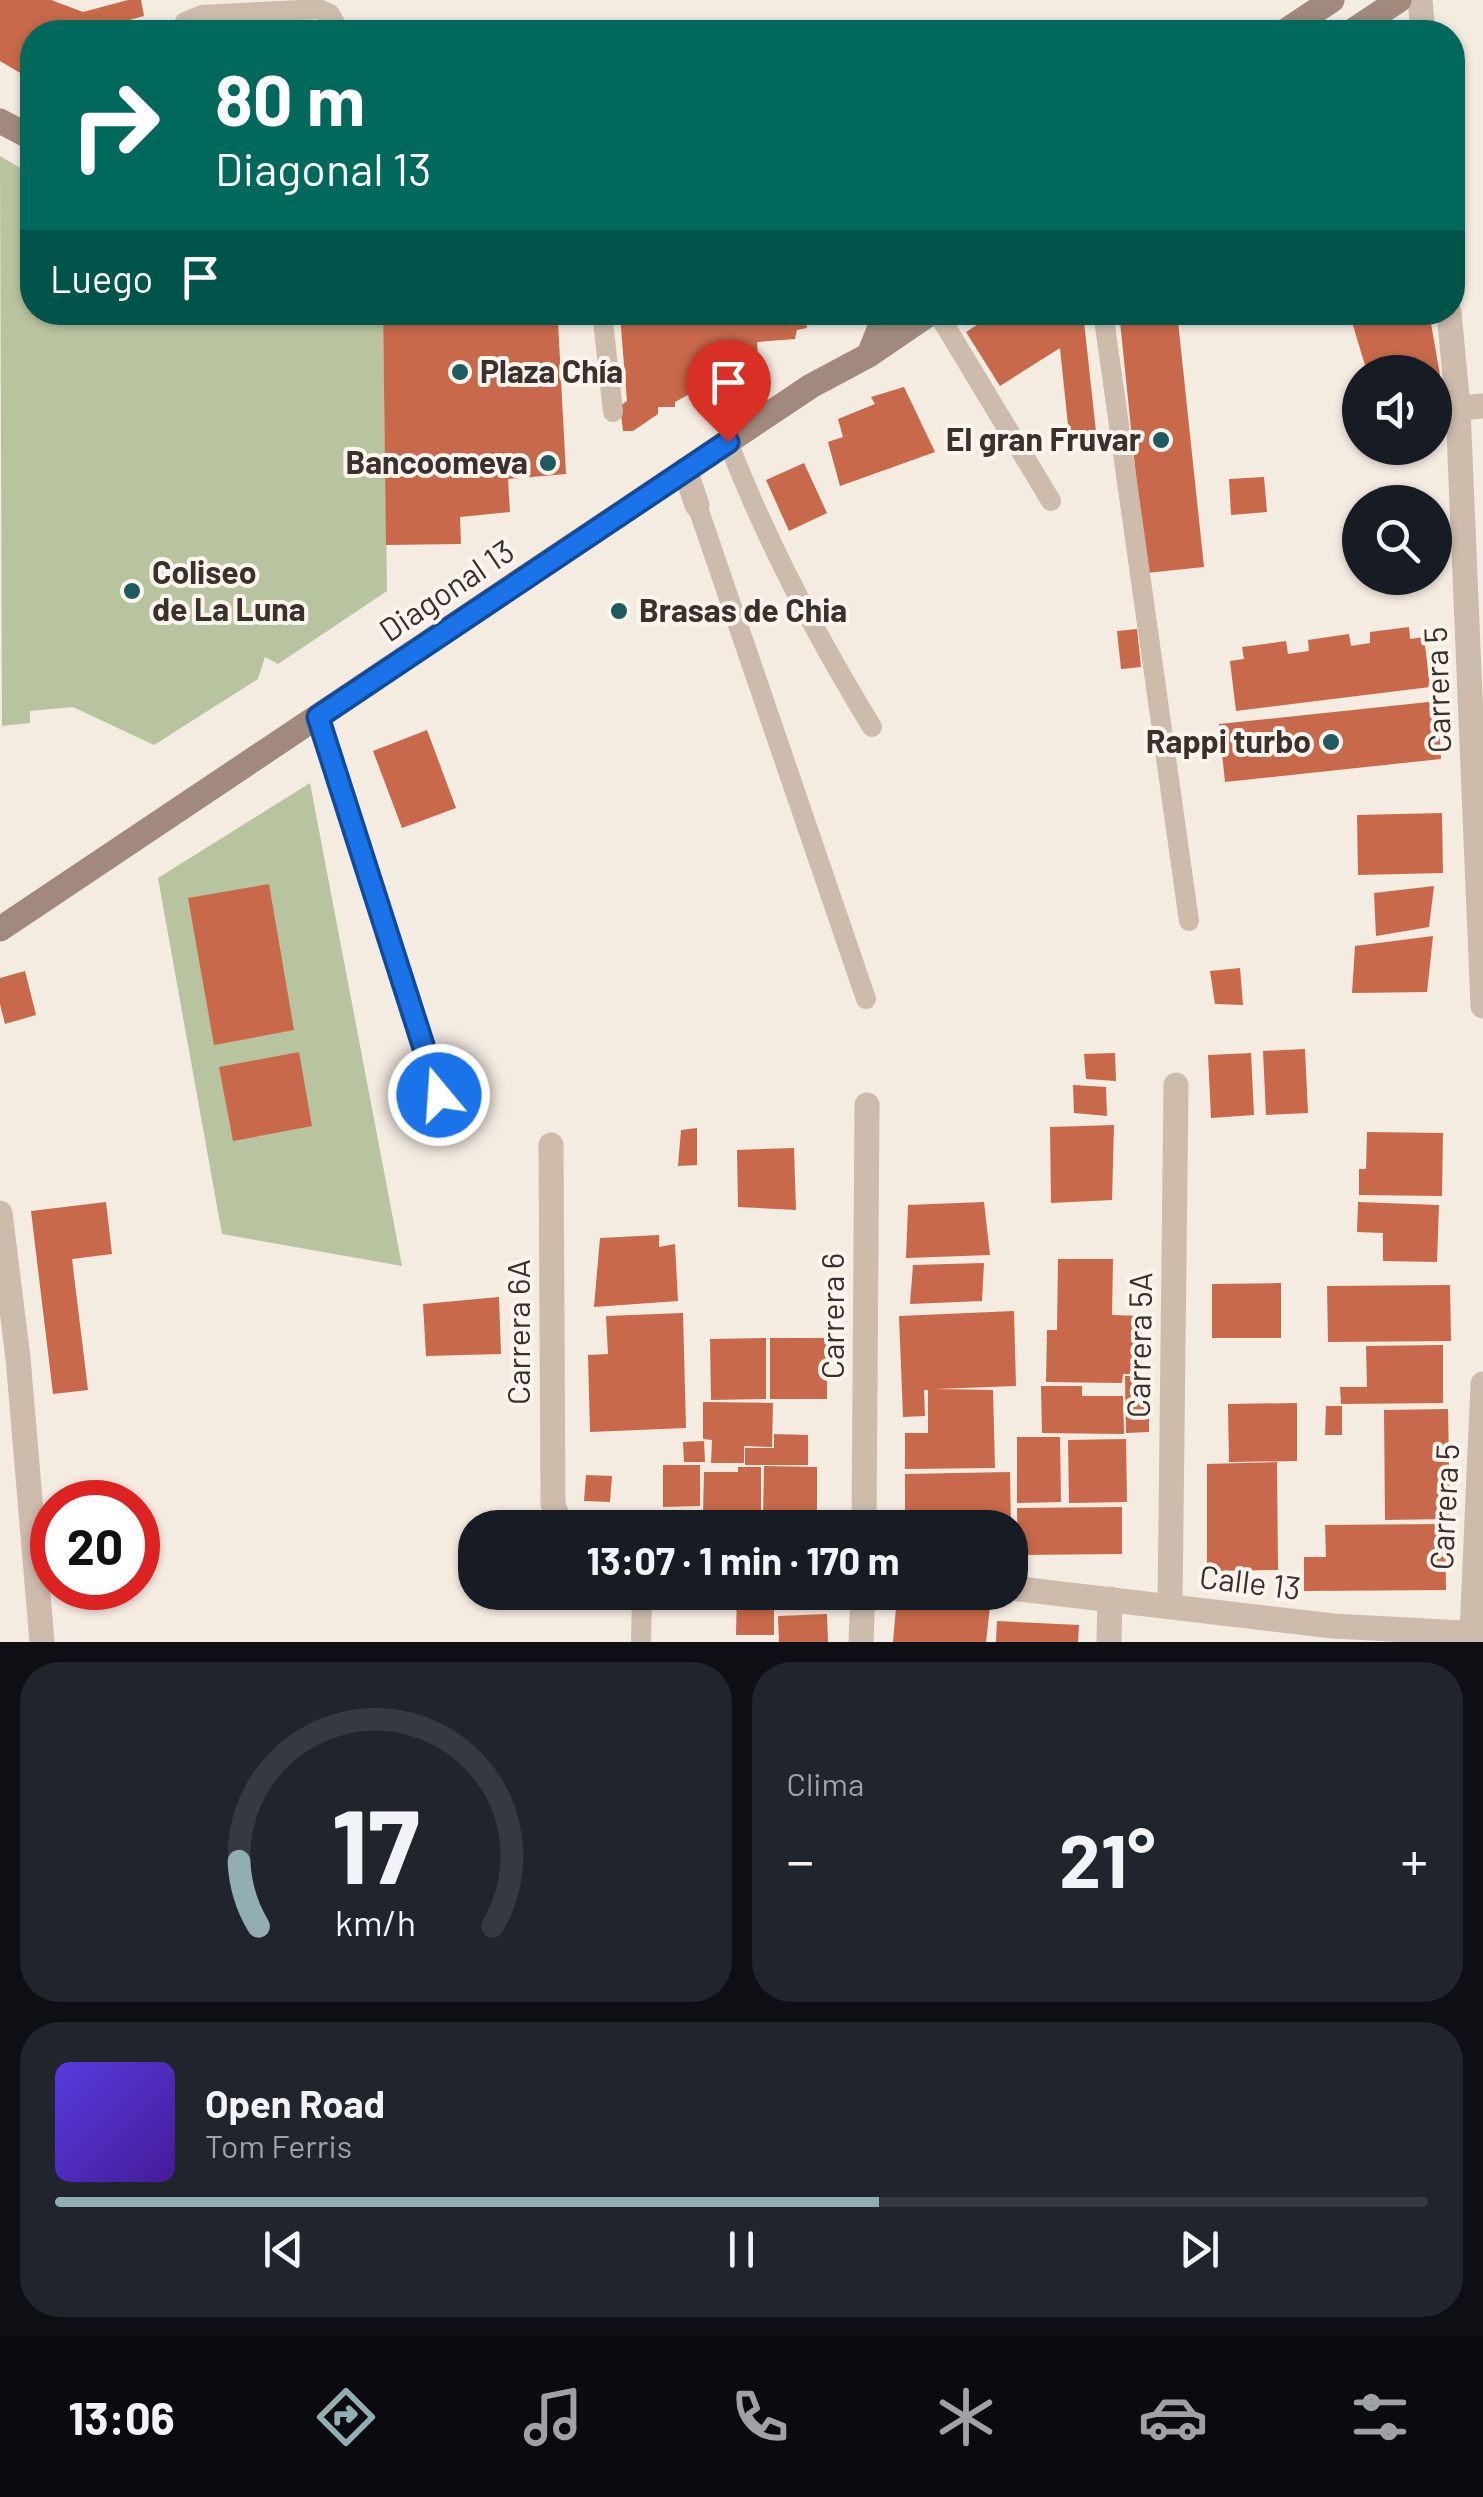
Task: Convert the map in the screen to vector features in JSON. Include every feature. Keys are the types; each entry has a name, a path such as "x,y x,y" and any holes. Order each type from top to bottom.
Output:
{"main road":[{"path":"1302,20 1332,0"},
{"path":"1368,20 1399,0"},
{"path":"869,355 880,325"},
{"name":"Diagonal 13","path":"5,923 811,386 914,325"}],"street":[{"name":"Carrera 5","path":"1452,325 1470,407 1483,1006"},
{"path":"684,470 697,505"},
{"name":"Carrera 5A","path":"1170,1606 1176,1085"},
{"name":"Carrera 6","path":"864,1510 867,1105"},
{"name":"Carrera 6A","path":"550,1145 553,1504 556,1510"},
{"path":"0,1213 18,1358 42,1642"},
{"name":"Carrera 5","path":"1478,1633 1483,1384"},
{"name":"Calle 13","path":"1028,1590 1170,1606 1333,1634 1478,1633"},
{"path":"1109,1642 1110,1599"},
{"path":"862,1642 863,1610"}],"lane":[{"path":"191,20 202,16 319,9 333,20"},
{"path":"603,325 613,412"},
{"path":"942,325 1051,501"},
{"path":"1106,325 1188,921"},
{"path":"728,442 746,488 835,666 872,727"},
{"path":"697,505 866,998"},
{"path":"318,717 439,1095"},
{"path":"641,1642 642,1610"}],"green space":[{"path":"0,156 20,168 20,325 383,325 387,591 278,664 265,657 258,679 154,745 73,707 30,711 30,723 2,726"},
{"path":"310,783 402,1266 222,1234 158,878"}],"building":[{"path":"0,0 51,0 83,12 141,0 144,16 130,20 20,20 20,73 0,61"},
{"name":"Plaza Chía","path":"383,325 558,325 566,474 508,479 510,512 460,517 461,544 386,545"},
{"name":"Plaza Chía","path":"621,325 807,325 797,330 795,339 757,342 758,355 736,358 736,364 694,367 693,381 697,381 699,389 675,402 675,407 658,407 658,414 633,431 623,431 620,406 627,401"},
{"path":"977,325 1084,325 1096,432 1069,435 1060,348 1000,386 966,332"},
{"name":"El gran Fruvar","path":"1120,325 1178,325 1204,567 1146,573"},
{"path":"1353,325 1431,325 1437,355 1362,355"},
{"path":"904,387 935,452 840,486 828,442 843,437 838,419 875,404 871,397"},
{"path":"804,463 827,513 789,531 766,480"},
{"path":"1264,477 1267,512 1231,515 1229,479"},
{"path":"1409,627 1410,639 1424,637 1430,687 1236,711 1230,661 1244,659 1242,647 1286,641 1288,654 1309,651 1308,640 1349,634 1351,646 1370,643 1370,632"},
{"path":"1137,629 1141,667 1121,669 1117,631"},
{"name":"Rappi turbo","path":"1438,701 1441,759 1225,782 1219,724"},
{"path":"427,730 456,808 402,828 373,751"},
{"path":"1442,813 1443,873 1358,875 1357,815"},
{"path":"269,884 294,1030 214,1045 188,898"},
{"path":"1434,886 1429,927 1376,936 1374,893"},
{"path":"1433,936 1427,992 1352,993 1355,946"},
{"path":"1240,968 1243,1005 1215,1004 1210,971"},
{"path":"25,971 36,1015 5,1024 0,978"},
{"path":"1305,1049 1308,1113 1266,1115 1263,1051"},
{"path":"299,1052 312,1126 233,1141 219,1067"},
{"path":"1115,1053 1116,1081 1086,1079 1084,1054"},
{"path":"1251,1053 1254,1115 1211,1118 1208,1055"},
{"path":"1073,1085 1106,1087 1107,1116 1074,1113"},
{"path":"1114,1125 1112,1200 1051,1203 1050,1127"},
{"path":"697,1128 697,1165 678,1166 681,1130"},
{"path":"1367,1132 1443,1133 1442,1196 1359,1195 1359,1169 1366,1169"},
{"path":"794,1148 796,1210 738,1207 737,1150"},
{"path":"106,1202 112,1254 72,1259 88,1390 53,1394 31,1211"},
{"path":"984,1202 990,1255 906,1258 908,1205"},
{"path":"1358,1202 1439,1205 1437,1262 1383,1261 1383,1233 1357,1232"},
{"path":"659,1235 659,1247 675,1244 678,1301 594,1307 600,1238"},
{"path":"1058,1259 1113,1259 1112,1315 1142,1316 1141,1374 1123,1374 1122,1383 1046,1382 1047,1330 1057,1330"},
{"path":"984,1263 982,1301 910,1304 913,1265"},
{"path":"1281,1283 1281,1338 1212,1338 1212,1284"},
{"path":"1450,1285 1451,1341 1328,1342 1327,1286"},
{"path":"499,1297 501,1354 426,1356 423,1304"},
{"path":"1014,1311 1016,1386 935,1389 993,1390 995,1468 905,1469 905,1433 928,1433 928,1390 924,1390 925,1416 903,1417 899,1316"},
{"path":"683,1313 686,1428 590,1432 588,1355 608,1354 606,1316"},
{"path":"766,1338 766,1399 711,1400 710,1339"},
{"path":"770,1338 827,1338 827,1399 770,1399"},
{"path":"1443,1345 1443,1403 1341,1404 1340,1387 1367,1387 1366,1346"},
{"path":"1125,1376 1149,1376 1149,1432 1126,1433"},
{"path":"1041,1386 1082,1386 1082,1396 1123,1396 1124,1434 1042,1433"},
{"path":"703,1402 773,1403 772,1447 744,1446 744,1463 711,1463 712,1440 703,1439"},
{"path":"1297,1403 1297,1461 1229,1462 1228,1404"},
{"path":"1326,1406 1342,1406 1342,1435 1325,1435"},
{"path":"1448,1409 1450,1519 1385,1520 1384,1410"},
{"path":"774,1434 808,1435 808,1465 745,1465 745,1448 774,1448"},
{"path":"1017,1437 1060,1437 1061,1502 1017,1503"},
{"path":"1126,1439 1127,1502 1069,1503 1068,1440"},
{"path":"704,1441 705,1462 684,1462 683,1442"},
{"path":"1277,1462 1278,1570 1207,1571 1207,1464"},
{"path":"663,1465 700,1465 700,1506 663,1507"},
{"path":"764,1466 817,1467 817,1510 763,1510"},
{"path":"738,1467 761,1467 761,1510 703,1510 704,1472 738,1472"},
{"path":"1010,1472 1011,1510 905,1510 905,1474"},
{"path":"586,1475 612,1476 610,1502 584,1501"},
{"path":"1122,1507 1122,1554 1028,1555 1028,1510 1017,1508"},
{"path":"1445,1524 1446,1590 1304,1591 1304,1557 1326,1557 1325,1525"},
{"path":"737,1610 774,1610 774,1635 736,1635"},
{"path":"896,1610 990,1610 986,1642 893,1642"},
{"path":"827,1614 828,1642 779,1642 778,1616"},
{"path":"997,1621 1079,1625 1078,1642 996,1642"}],"place":[{"name":"Plaza Chía","path":"460,372"},
{"name":"El gran Fruvar","path":"1161,440"},
{"name":"Bancoomeva","path":"548,463"},
{"name":"Coliseo de La Luna","path":"132,591"},
{"name":"Brasas de Chia","path":"619,611"},
{"name":"Rappi turbo","path":"1331,742"}],"route":[{"path":"439,1095 318,717 728,442"}]}
